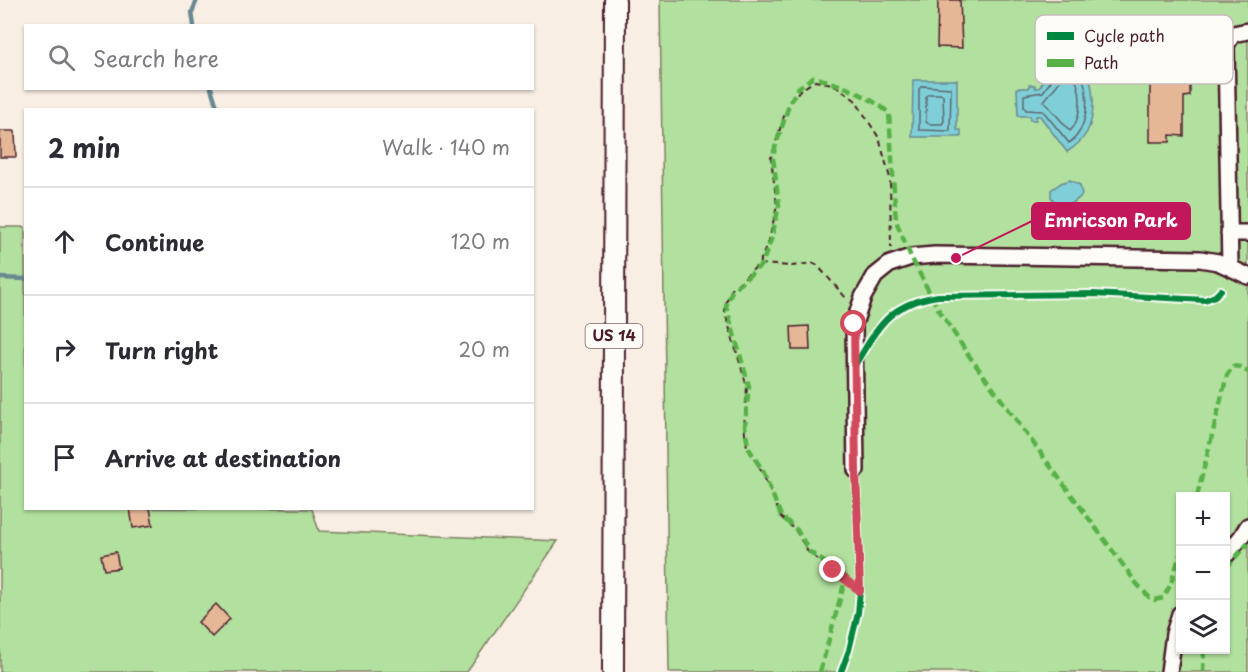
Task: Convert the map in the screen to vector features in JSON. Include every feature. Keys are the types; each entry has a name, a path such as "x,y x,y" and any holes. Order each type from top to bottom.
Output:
{"main road":[{"name":"US 14","path":"613,672 615,0"}],"lane":[{"path":"1233,34 1248,31"},
{"path":"1227,84 1230,267"},
{"path":"1229,233 1248,233"},
{"path":"856,471 854,324 863,297 875,276 891,264 911,257 935,255 1200,259 1218,262 1248,276"},
{"path":"1230,550 1248,526"},
{"path":"1169,672 1176,627"}],"path":[{"path":"860,591 808,552 796,531 781,517 763,474 747,447 744,426 747,387 728,326 725,305 730,291 759,264 769,240 777,206 772,149 790,102 800,90 815,81 833,84 855,100 879,138 891,178 891,264"},
{"path":"759,264 792,266 812,263 817,265 859,310"},
{"path":"859,602 860,580"}],"green space":[{"path":"660,0 1248,0 1248,672 669,672"},
{"path":"0,227 24,227 24,510 312,510 319,531 558,541 467,672 0,672"}],"water":[{"path":"913,80 957,80 957,130 961,130 961,137 912,137"},
{"path":"1042,84 1091,84 1093,107 1090,125 1078,144 1067,152 1040,116 1036,116 1036,120 1030,120 1030,116 1018,116 1017,88 1029,88 1029,85 1035,85 1035,88 1039,88"},
{"path":"1070,180 1080,185 1082,195 1071,204 1057,205 1051,197 1051,190"}],"building":[{"path":"938,0 960,0 962,48 937,47"},
{"path":"1150,84 1190,84 1190,96 1184,97 1184,136 1170,135 1170,142 1150,142"},
{"path":"0,131 15,131 16,157 0,157"},
{"path":"809,326 810,350 792,350 791,327"},
{"path":"130,510 150,510 153,525 133,528"},
{"path":"116,552 119,568 104,570 101,555"},
{"path":"216,604 230,619 212,637 198,622"}],"waterway":[{"path":"194,24 192,12 197,0"},
{"path":"212,90 217,108"},
{"path":"0,278 24,279"}],"marked path":[{"path":"820,672 846,577 810,552 797,530 781,516 764,473 748,447 745,426 749,386 726,306 732,291 762,264 771,240 779,206 773,157 775,148 790,102 798,88 813,77 853,91 889,113 896,221 911,257 937,307 967,353 1137,584 1149,597 1155,600 1163,598 1176,567"},
{"path":"1198,492 1227,375 1233,366 1248,372"},
{"path":"1230,563 1248,543"},
{"path":"1203,672 1204,654"}],"cycle path":[{"path":"855,365 879,328 896,311 907,305 938,296 1093,294 1205,300 1215,296 1221,290"},
{"path":"841,672 858,613 860,591 856,470"}],"place":[{"name":"Emricson Park","path":"956,258"}],"route":[{"path":"833,570 860,591 854,324"}]}
